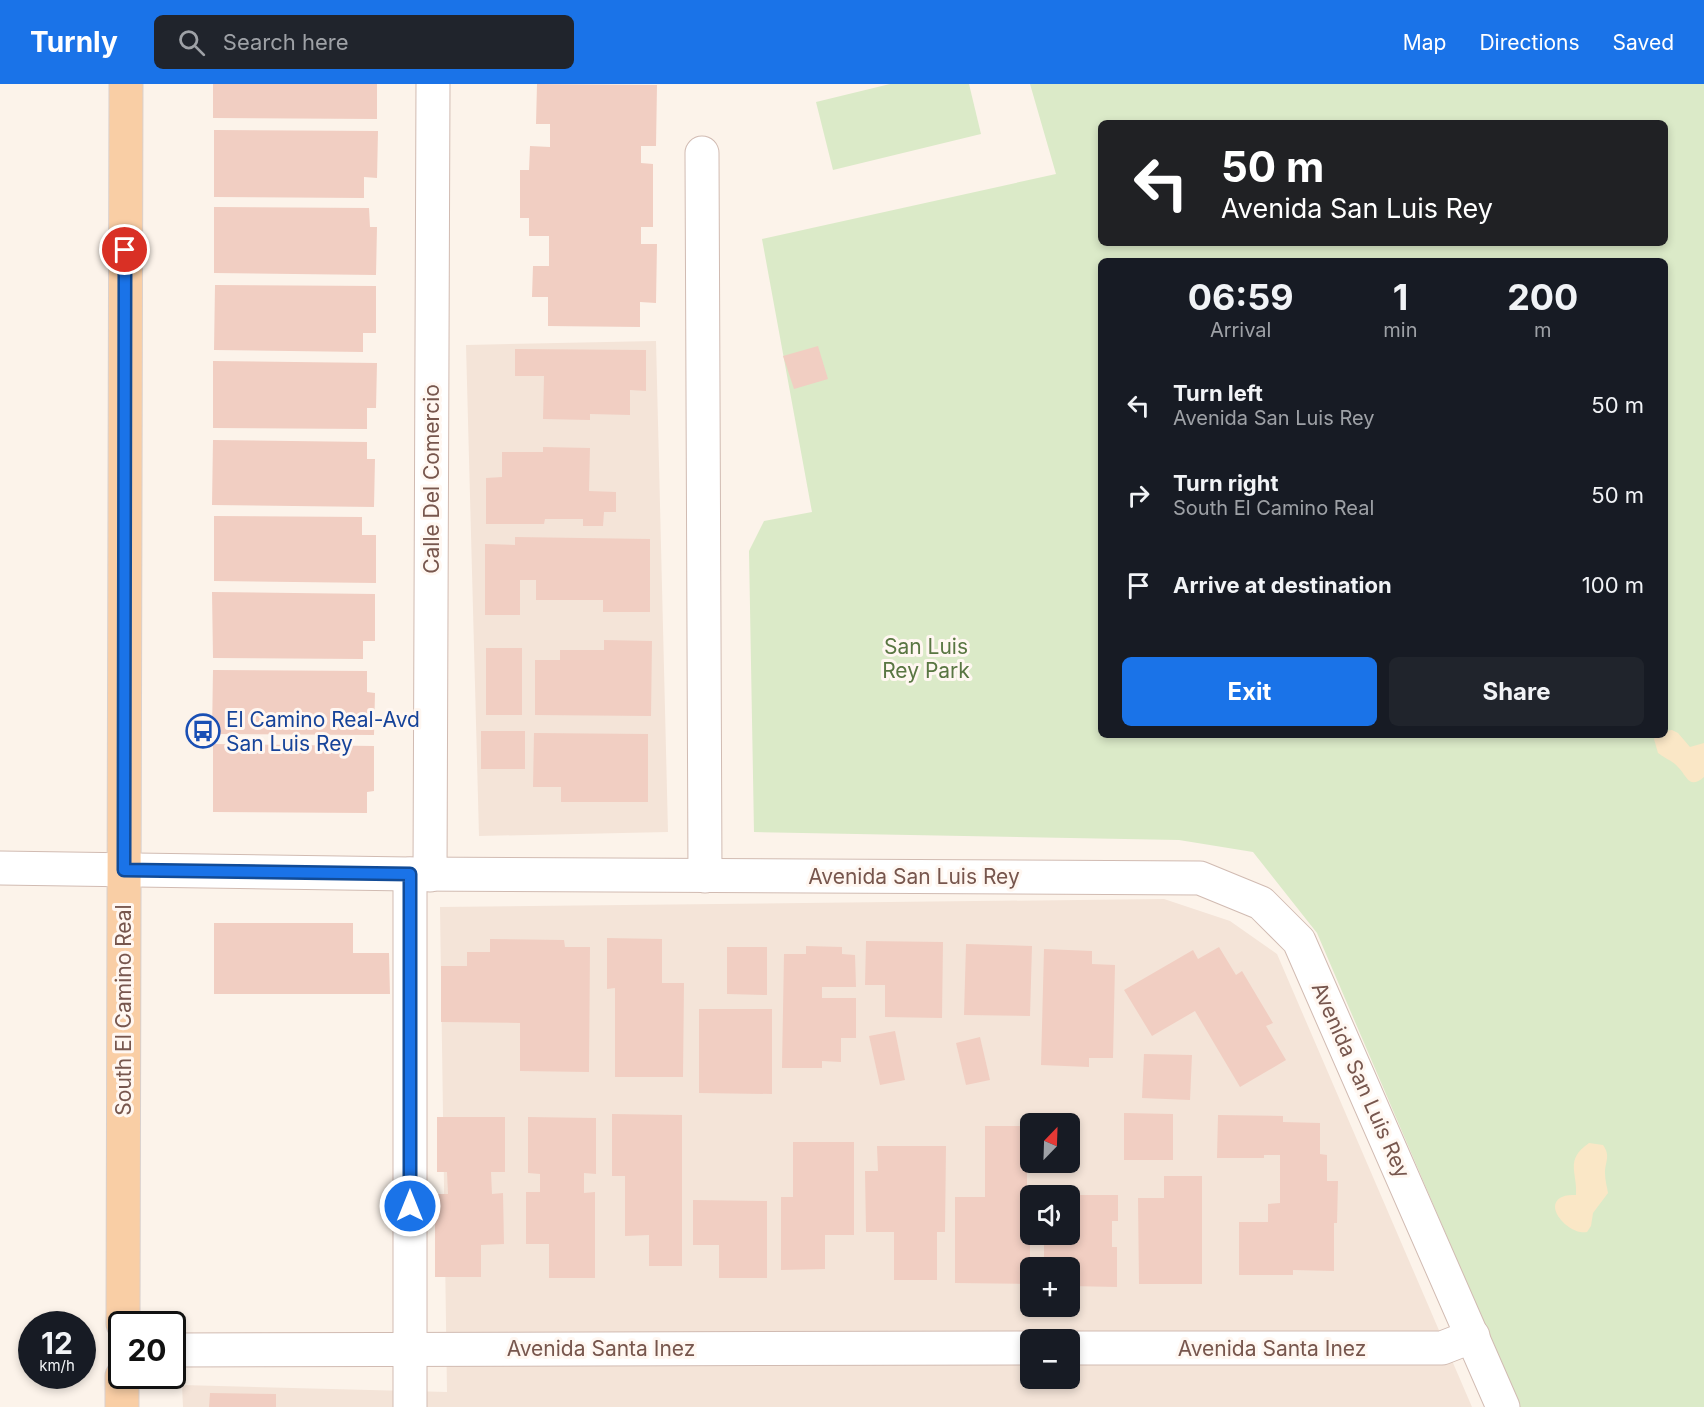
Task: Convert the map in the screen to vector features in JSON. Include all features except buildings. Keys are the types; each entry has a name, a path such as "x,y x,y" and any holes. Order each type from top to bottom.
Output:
{"main road":[{"name":"South El Camino Real","path":"123,1311 126,84"},
{"path":"122,1389 122,1407"}],"street":[{"name":"Calle Del Comercio","path":"410,1407 433,84"},
{"path":"702,153 705,876"},
{"name":"Avenida San Luis Rey","path":"15,868 420,874 1200,878 1261,903 1299,941 1503,1407"},
{"name":"Avenida Santa Inez","path":"1080,1348 1442,1348 1473,1336"},
{"name":"Avenida Santa Inez","path":"186,1350 1020,1348"}],"shaded area":[{"path":"656,341 668,832 479,836 466,345"},
{"path":"1164,899 1230,921 1277,954 1472,1407 183,1407 182,1389 186,1389 186,1385 447,1392 440,907"}],"green space":[{"path":"890,84 969,84 981,134 833,170 816,102"},
{"name":"San Luis Rey Park","path":"1030,84 1704,84 1704,1407 1520,1407 1317,933 1253,852 1179,840 754,832 749,551 764,521 812,512 762,239 1056,174"}],"sand":[{"path":"1668,731 1678,733 1690,747 1704,743 1704,777 1699,781 1689,780 1676,765 1658,753 1654,739 1668,738"},
{"path":"1589,1143 1603,1145 1605,1149 1607,1156 1605,1176 1608,1193 1593,1213 1591,1226 1587,1232 1580,1232 1566,1225 1555,1207 1557,1201 1562,1197 1576,1195 1574,1161 1581,1149"}],"place":[{"name":"El Camino Real-Avd San Luis Rey","path":"203,731"}],"route":[{"path":"125,250 124,870 410,874 410,1206"}]}
